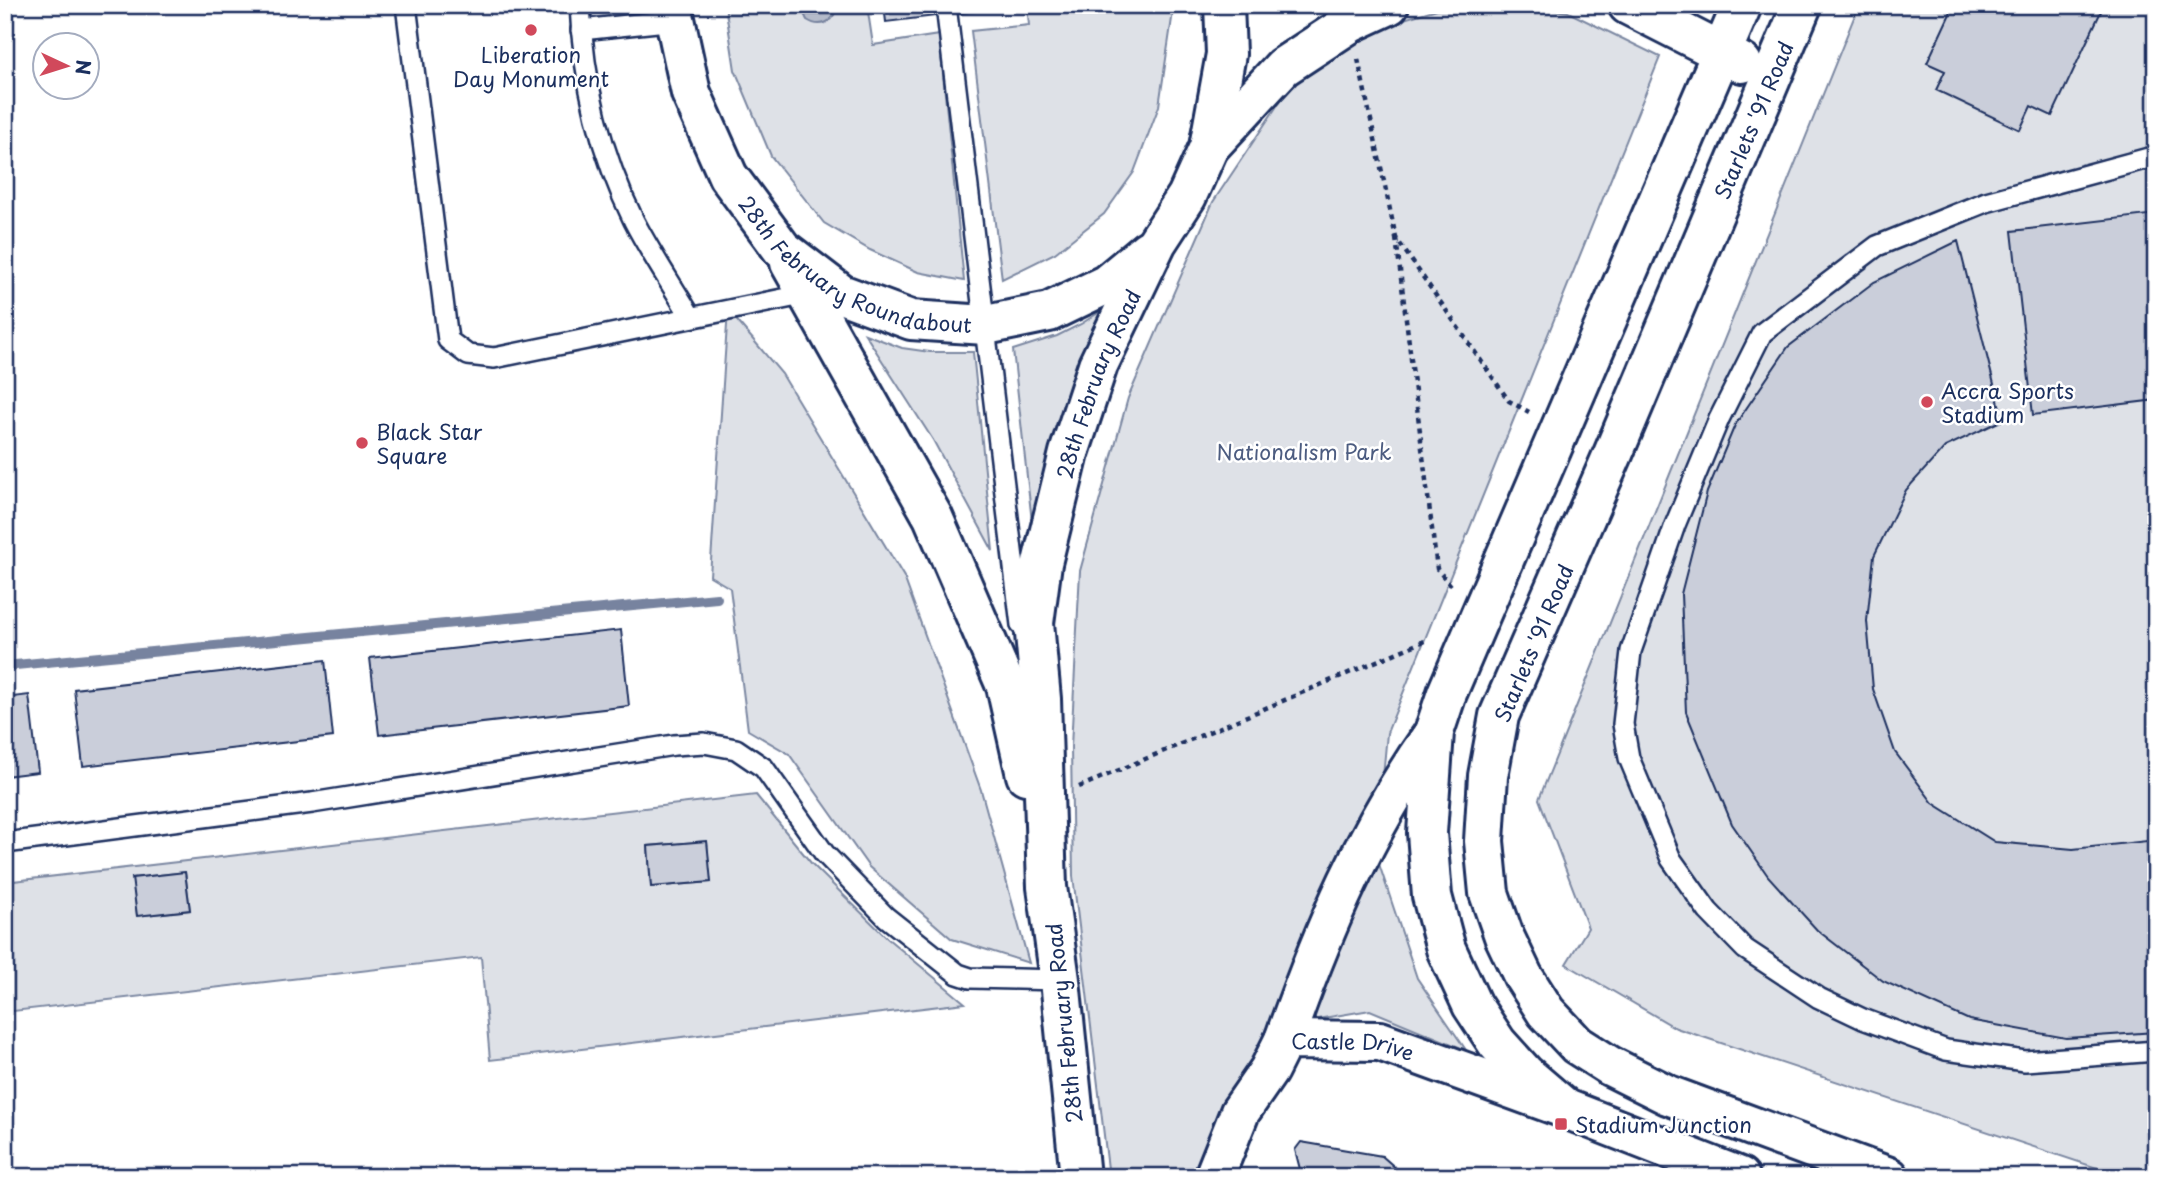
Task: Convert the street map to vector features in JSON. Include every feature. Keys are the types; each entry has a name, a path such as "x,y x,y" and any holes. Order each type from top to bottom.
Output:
{"main road":[{"path":"1209,147 1226,54 1224,5"},
{"name":"28th February Road","path":"1046,869 1046,801 1034,623 1042,563 1069,453 1098,365 1157,242 1186,196 1209,147 1283,67 1350,23 1389,5"},
{"path":"1628,5 1665,26 1770,76"},
{"path":"1740,1177 1566,1109 1525,1074 1497,1042 1472,1005 1446,949 1432,896 1427,833 1434,732 1447,694 1742,5"},
{"name":"Starlets '91 Road","path":"1788,10 1770,76 1613,454 1499,716 1488,776 1484,841 1489,893 1504,936 1523,976 1546,1013 1577,1045 1668,1095 1889,1177"},
{"name":"28th February Roundabout","path":"674,13 691,93 728,176 782,249 841,294 911,320 986,325 1049,312 1096,290 1157,242"},
{"path":"1665,26 1682,46 1695,69 1703,94"},
{"name":"28th February Road","path":"782,249 933,517 1006,685 1046,869 1080,1177"},
{"path":"1560,429 1613,454"},
{"path":"1283,1040 1315,952 1370,834 1434,732"},
{"name":"Castle Drive","path":"1214,1177 1240,1112 1269,1070 1283,1040 1380,1041 1566,1109"}],"lane":[{"path":"406,5 447,341 468,355 494,358 807,294"},
{"path":"580,5 584,61 601,141 634,221 691,317"},
{"path":"581,30 674,13"},
{"path":"947,14 1042,801 1046,869"},
{"path":"2156,156 1986,202 1877,246 1762,333 1719,419 1675,524 1631,651 1623,724 1629,758 1671,859 1708,911 1745,949 1819,998 1863,1019 1946,1050 2025,1061 2156,1051"},
{"path":"5,843 312,803 674,745 704,743 736,749 764,768 824,853 886,917 950,969 970,978 1060,980"}],"path":[{"path":"1046,801 1479,618 1437,569 1396,238 1350,23"},
{"path":"1396,238 1509,401 1560,429"}],"green space":[{"path":"725,5 800,5 800,9 837,10 837,5 867,5 873,45 939,35 964,281 918,272 870,250 824,223 771,156 735,70"},
{"path":"1027,5 1174,5 1159,106 1134,172 1104,214 1055,253 1002,279 971,31 1029,25"},
{"name":"Nationalism Park","path":"1450,5 1519,5 1568,12 1660,57 1387,733 1376,855 1417,978 1466,1050 1370,1010 1283,1025 1196,1177 1109,1177 1073,876 1071,747 1080,571 1128,398 1213,202 1289,88 1374,28"},
{"name":"Accra Sports Stadium","path":"1859,5 2156,5 2156,1177 2124,1177 1676,1028 1566,964 1588,928 1539,799"},
{"path":"1112,304 1035,549 1013,350 1057,336"},
{"path":"728,310 782,374 904,577 981,790 1029,963 952,939 869,867 789,754 748,730 730,588 710,576"},
{"path":"865,334 902,348 930,352 973,352 993,551 933,440"},
{"path":"756,795 811,863 887,938 965,1003 490,1060 481,957 5,1012 5,882","holes":["707,841 710,882 651,887 648,846","185,872 190,910 137,916 133,878"]}],"water":[{"path":"800,5 837,5 830,20 817,24 807,20"}],"building":[{"path":"884,5 1010,5 1010,7 886,22"},
{"path":"1954,5 2104,5 2052,116 2031,106 2020,130 1936,90 1945,71 1927,63"},
{"path":"2156,214 2156,400 2033,415 2012,231"},
{"path":"1958,241 2003,420 1945,447 1906,490 1874,556 1867,621 1873,689 1895,752 1933,803 1995,842 2073,849 2156,840 2156,1032 2066,1038 1969,1020 1883,981 1817,930 1768,876 1732,824 1686,712 1681,594 1707,492 1735,425 1788,347 1874,282"},
{"path":"621,630 629,706 379,735 370,658"},
{"path":"325,660 333,737 83,766 74,689"},
{"path":"29,695 38,772 5,776 5,698"},
{"path":"707,841 711,882 651,887 648,846"},
{"path":"185,872 190,910 137,916 132,878"},
{"path":"1301,1142 1382,1156 1406,1177 1302,1177 1295,1150"}],"waterway":[{"path":"5,666 717,598"}],"place":[{"name":"Liberation Day Monument","path":"531,30"},
{"name":"Accra Sports Stadium","path":"1927,402"},
{"name":"Black Star Square","path":"362,443"},
{"name":"Stadium Junction","path":"1561,1124"}]}
